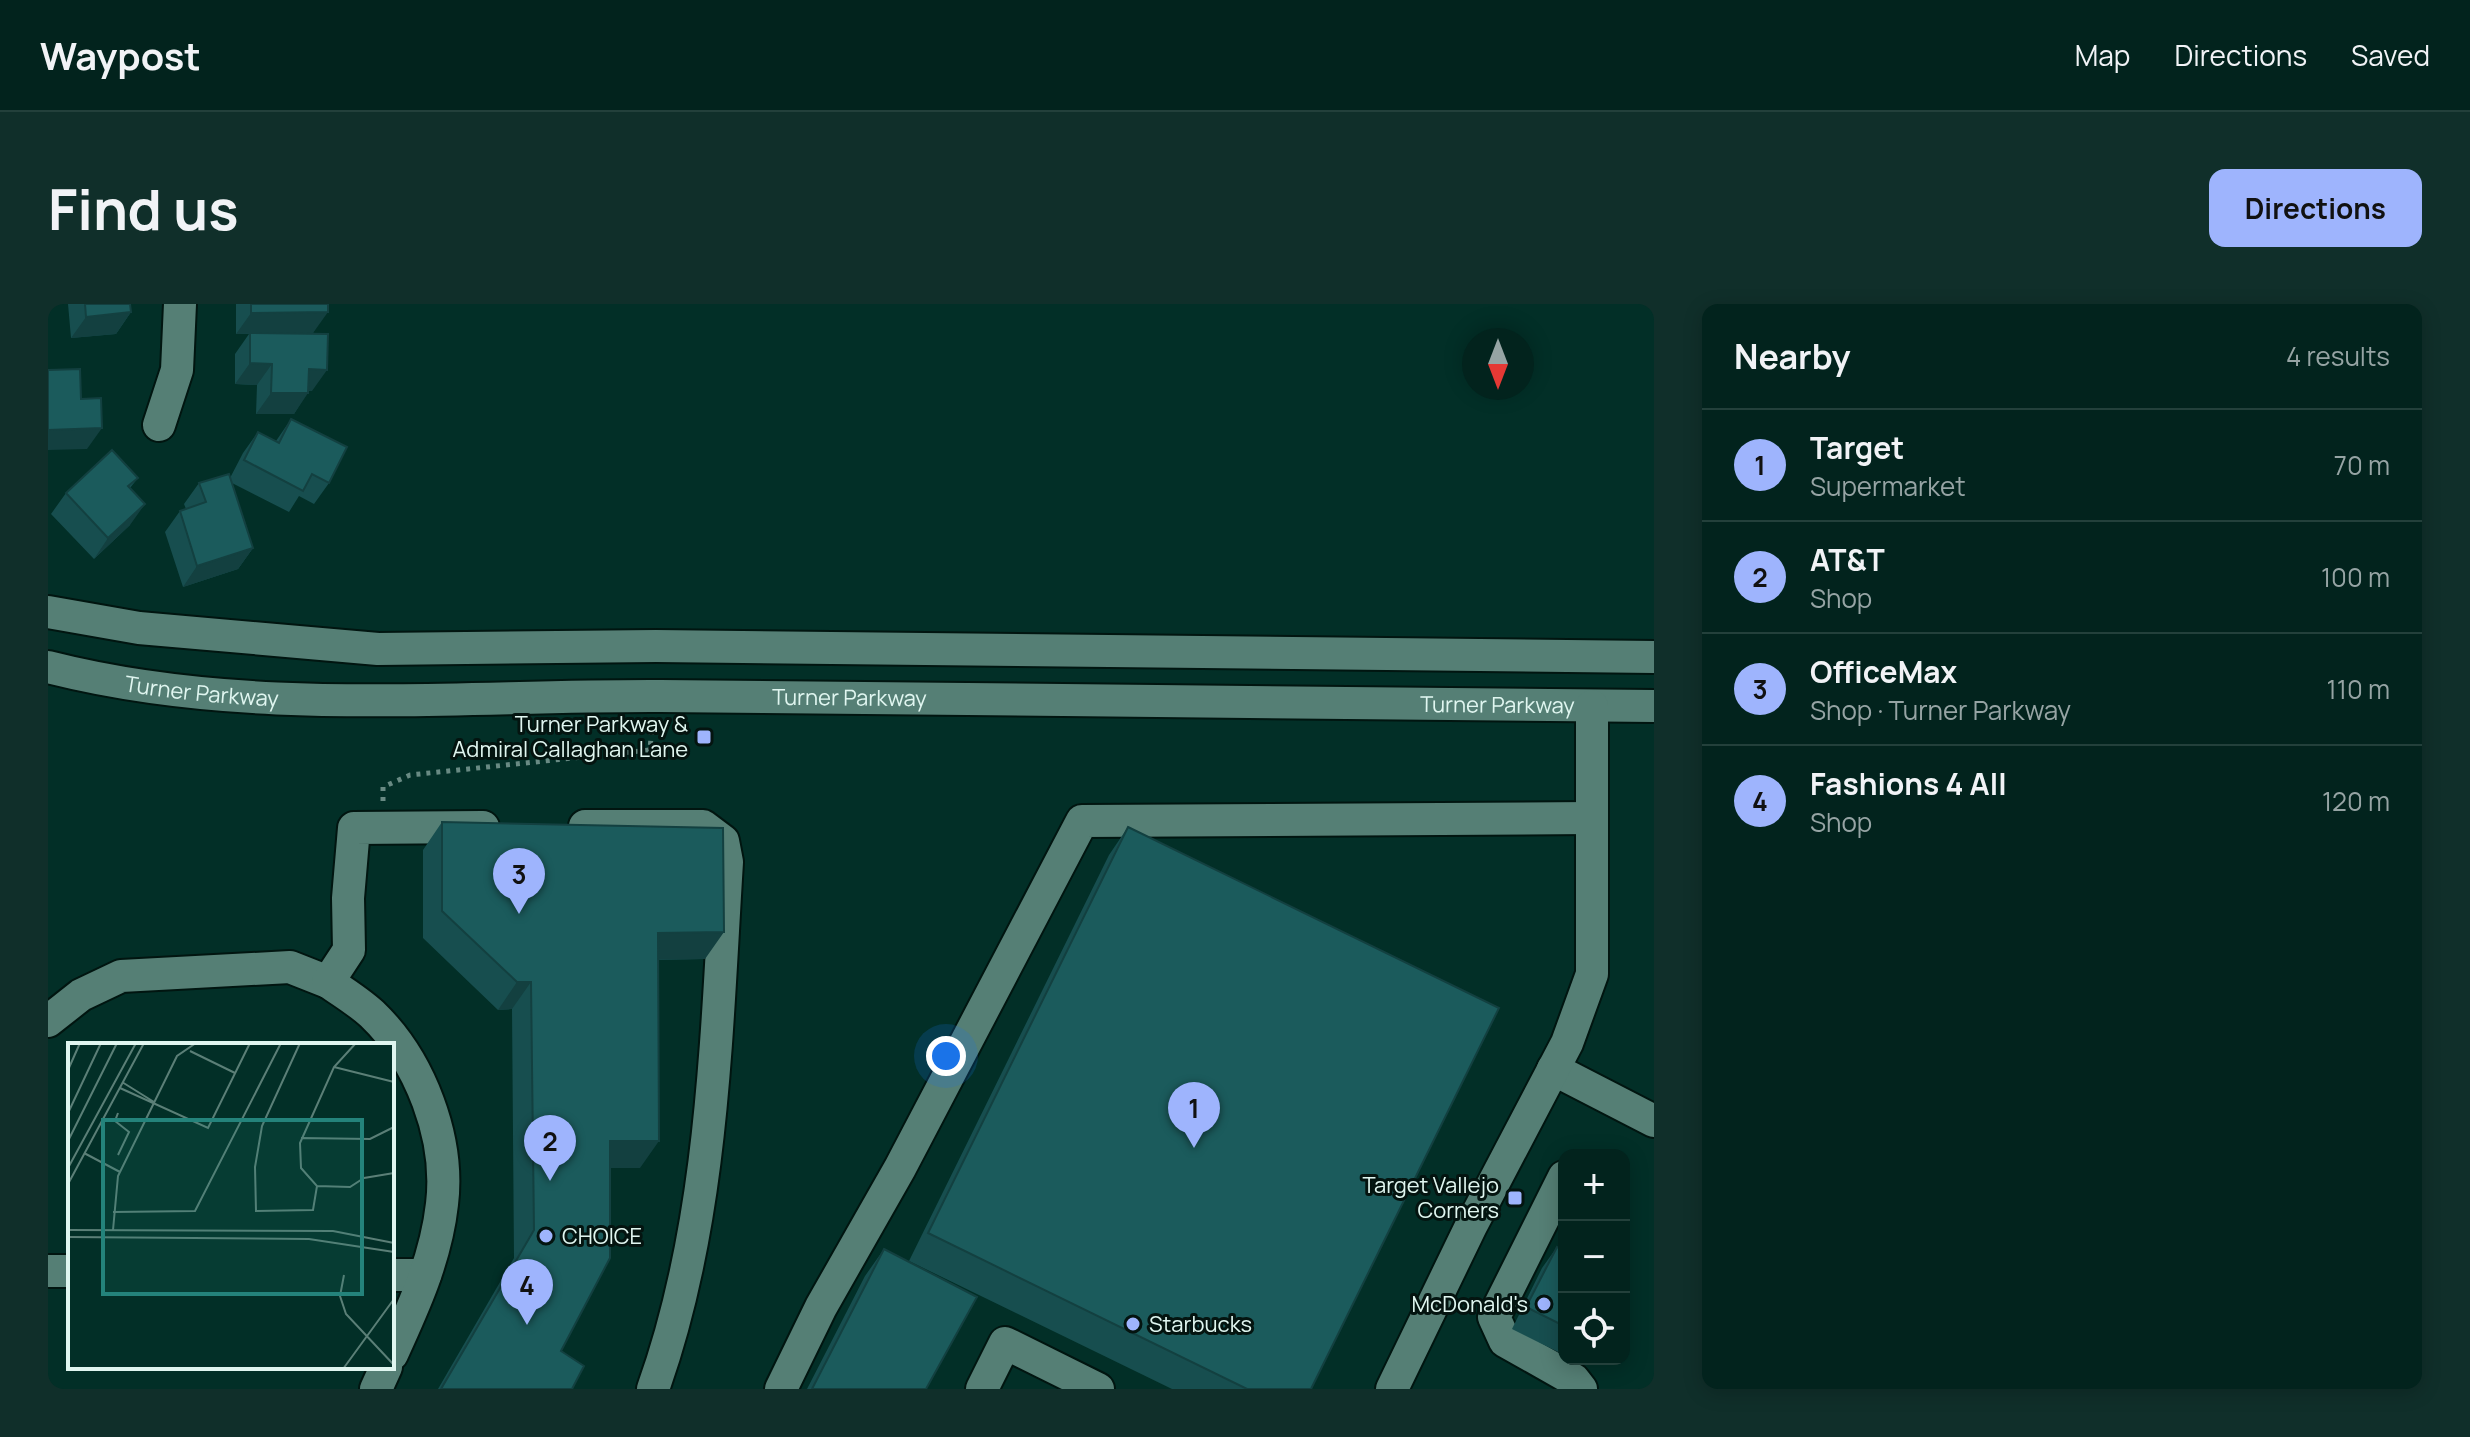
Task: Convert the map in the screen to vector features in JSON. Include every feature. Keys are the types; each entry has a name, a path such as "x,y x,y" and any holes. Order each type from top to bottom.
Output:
{"street":[{"path":"159,425 177,370 180,304"},
{"path":"48,612 139,628 378,649 656,646 1654,657"},
{"name":"Turner Parkway","path":"48,667 106,682 226,698 655,696 1654,706"},
{"path":"1392,1389 1471,1226 1553,1069 1592,974 1592,706"},
{"path":"781,1389 821,1307 900,1168 1082,821 1592,818"},
{"path":"559,826 703,826 723,841 727,862 710,1111 694,1228 667,1350 653,1389"},
{"path":"328,982 349,950 348,898 354,828 511,827"},
{"path":"48,1021 81,995 121,976 290,967 328,982 373,1015 394,1043"},
{"path":"394,1043 425,1091 440,1160 443,1202 425,1275 394,1349"},
{"path":"1553,1069 1654,1121"},
{"path":"1558,1189 1494,1317 1505,1341 1574,1380 1581,1389"},
{"path":"394,1275 425,1275"},
{"path":"982,1389 1005,1343 1098,1389"},
{"path":"376,1389 385,1369"}],"path":[{"path":"383,827 383,787 410,775 650,750 655,696"}],"building":[{"path":"85,304 130,304 131,312 86,317"},
{"path":"251,304 328,304 328,312 251,313"},
{"path":"250,333 328,334 327,370 309,369 308,393 271,393 272,364 250,363"},
{"path":"80,369 81,399 101,398 102,428 48,430 48,370"},
{"path":"291,419 347,447 329,483 312,474 303,491 244,460 258,432 279,443"},
{"path":"112,450 138,478 128,486 145,504 108,538 66,493"},
{"path":"229,474 253,548 197,566 180,511 206,502 199,483"},
{"path":"442,822 723,828 724,932 658,933 659,1141 610,1141 610,1258 561,1351 584,1366 572,1389 441,1389 534,1230 531,982 517,982 442,911"},
{"path":"1128,827 1499,1008 1311,1389 1247,1389 928,1233"},
{"path":"1557,1247 1558,1323 1526,1307"},
{"path":"884,1249 977,1297 926,1389 812,1389"}],"place":[{"name":"Turner Parkway & Admiral Callaghan Lane","path":"704,737"},
{"name":"OfficeMax","path":"519,914"},
{"name":"Target","path":"1194,1148"},
{"name":"AT&T","path":"550,1181"},
{"name":"Target Vallejo Corners","path":"1515,1198"},
{"name":"CHOICE","path":"546,1236"},
{"name":"McDonald's","path":"1544,1304"},
{"name":"Starbucks","path":"1133,1324"},
{"name":"Fashions 4 All","path":"527,1325"}]}
